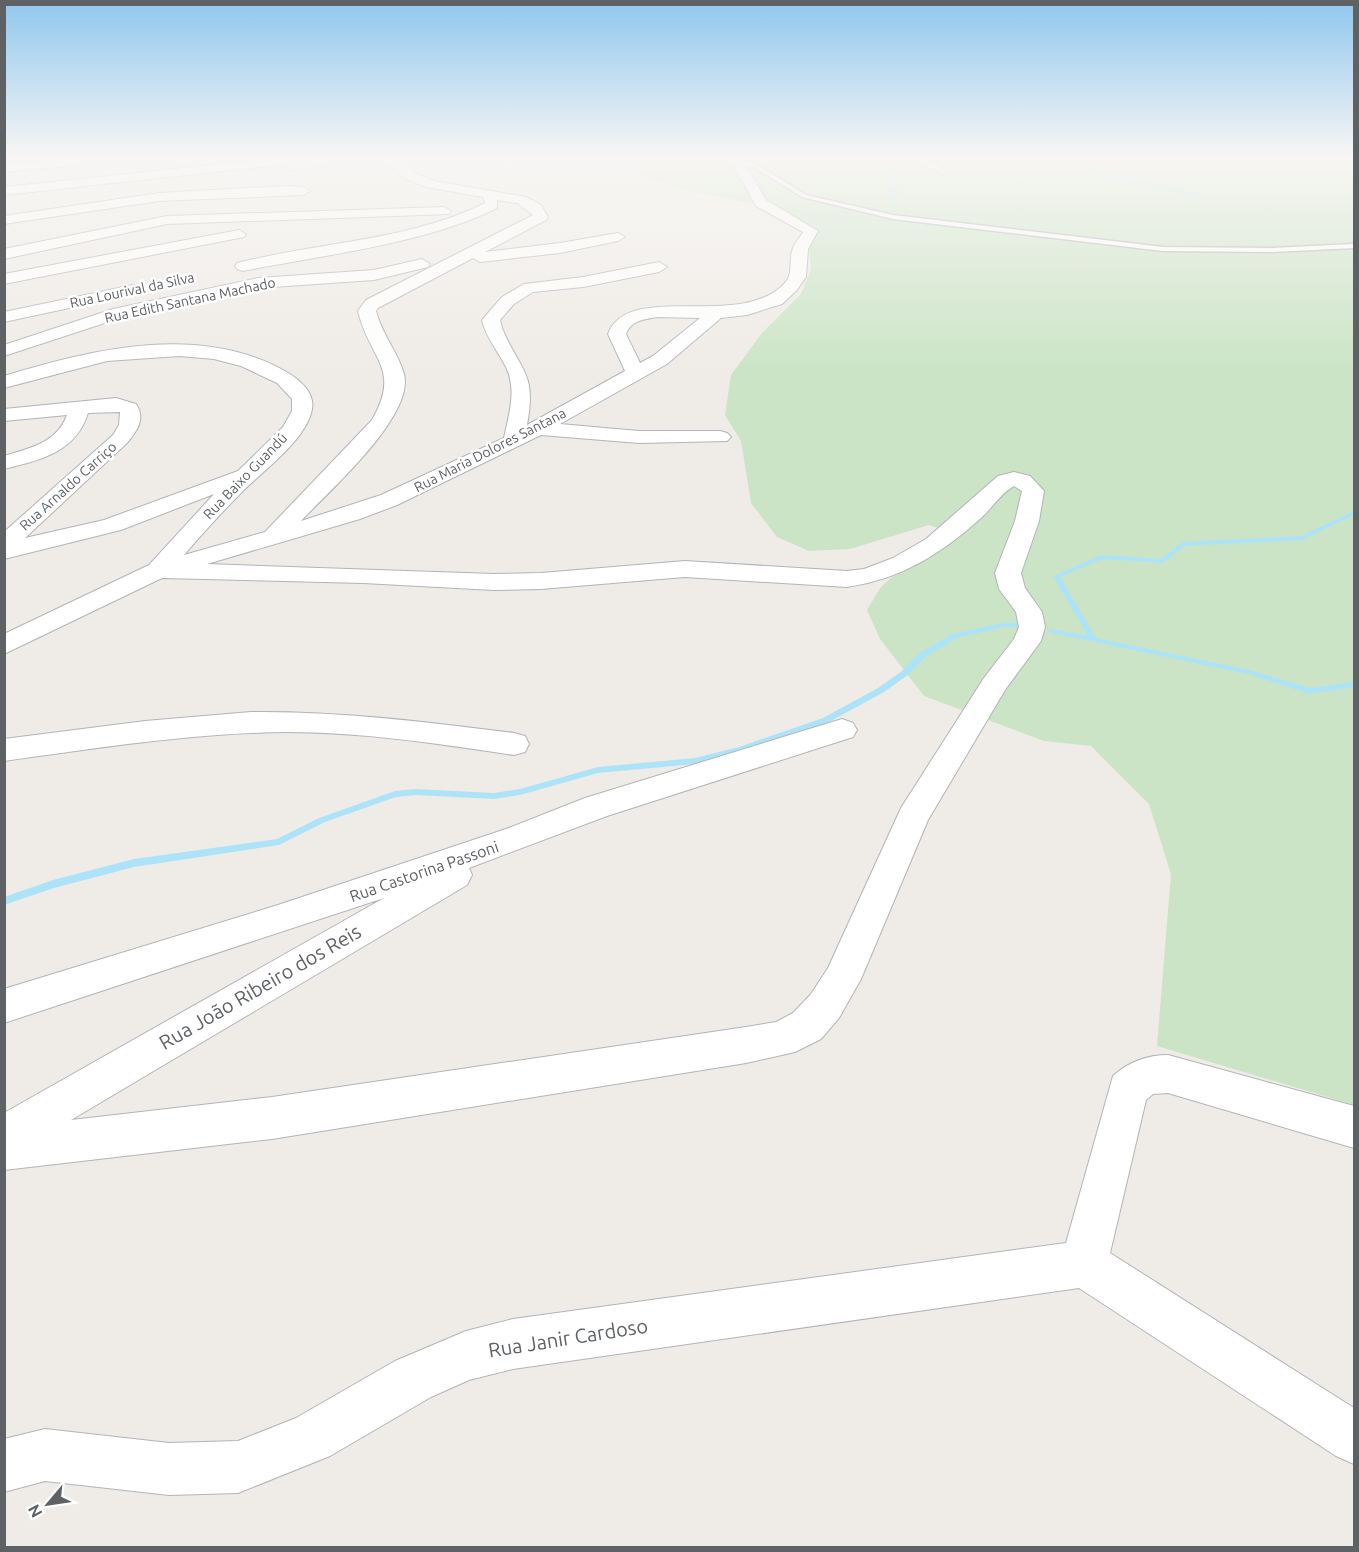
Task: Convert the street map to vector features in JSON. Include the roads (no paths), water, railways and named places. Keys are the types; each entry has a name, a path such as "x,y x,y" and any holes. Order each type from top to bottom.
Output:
{"street":[{"path":"4,239 43,229"},
{"path":"4,254 122,229"},
{"path":"4,279 180,244 271,229"},
{"path":"224,270 428,229"},
{"path":"272,539 381,423 392,406 395,385 392,362 368,321 367,311 372,304 516,229"},
{"path":"636,374 617,334 617,328 622,322 648,313 716,313 747,310 776,300 791,287 798,277 800,249 811,233 808,229"},
{"name":"Rua Edith Santana Machado","path":"4,351 118,313 258,283 374,275 425,263 560,248 618,237"},
{"path":"514,441 521,386 519,374 493,332 491,320 499,308 523,289 531,286 583,282 660,267"},
{"name":"Rua Lourival da Silva","path":"4,317 145,287"},
{"name":"Rua Maria Dolores Santana","path":"4,645 158,570 317,527 389,500 514,441 636,374 660,360 716,313"},
{"name":"Rua Baixo Guandú","path":"4,382 59,366 131,352 203,352 260,365 298,389 303,400 301,412 283,438 158,570"},
{"name":"Rua Arnaldo Carriço","path":"4,415 125,405 132,415 129,427 120,439 4,545"},
{"path":"4,463 38,453 68,437 75,427 80,408"},
{"path":"536,428 639,437 720,437"},
{"path":"4,552 31,543 108,527 249,473"},
{"path":"4,1149 331,1109 781,1039 807,1026 825,1006 842,979 913,817 988,694 1027,641 1032,627 1029,612 1012,589 1008,573 1027,521 1033,491 1025,482 1016,478 1003,482 981,506 921,554 885,573 847,579 685,569 541,581 494,582 363,575 158,570"},
{"path":"4,750 210,725 286,722 360,724 514,744"},
{"name":"Rua Castorina Passoni","path":"4,1006 278,920 518,838 596,807 842,730"},
{"name":"Rua João Ribeiro dos Reis","path":"4,1137 179,1033 518,838"},
{"path":"1354,1127 1167,1074 1150,1074 1136,1081 1128,1090 1084,1264 1354,1438"},
{"name":"Rua Janir Cardoso","path":"4,1466 45,1455 169,1469 238,1467 312,1438 414,1379 466,1356 513,1344 1084,1264"}],"lane":[{"path":"998,229 1163,249 1261,250 1354,246"}],"waterway":[{"path":"1094,640 1056,576 1102,557 1163,561 1183,544 1302,538 1354,513"},
{"path":"4,901 53,884 134,863 279,842 322,820 395,794 415,792 494,796 520,792 598,770 695,761 741,749 826,720 881,690 905,673 921,656 955,636 1003,625 1025,625"},
{"path":"1052,631 1094,640"},
{"path":"1094,640 1249,672 1310,691 1354,685"}]}
